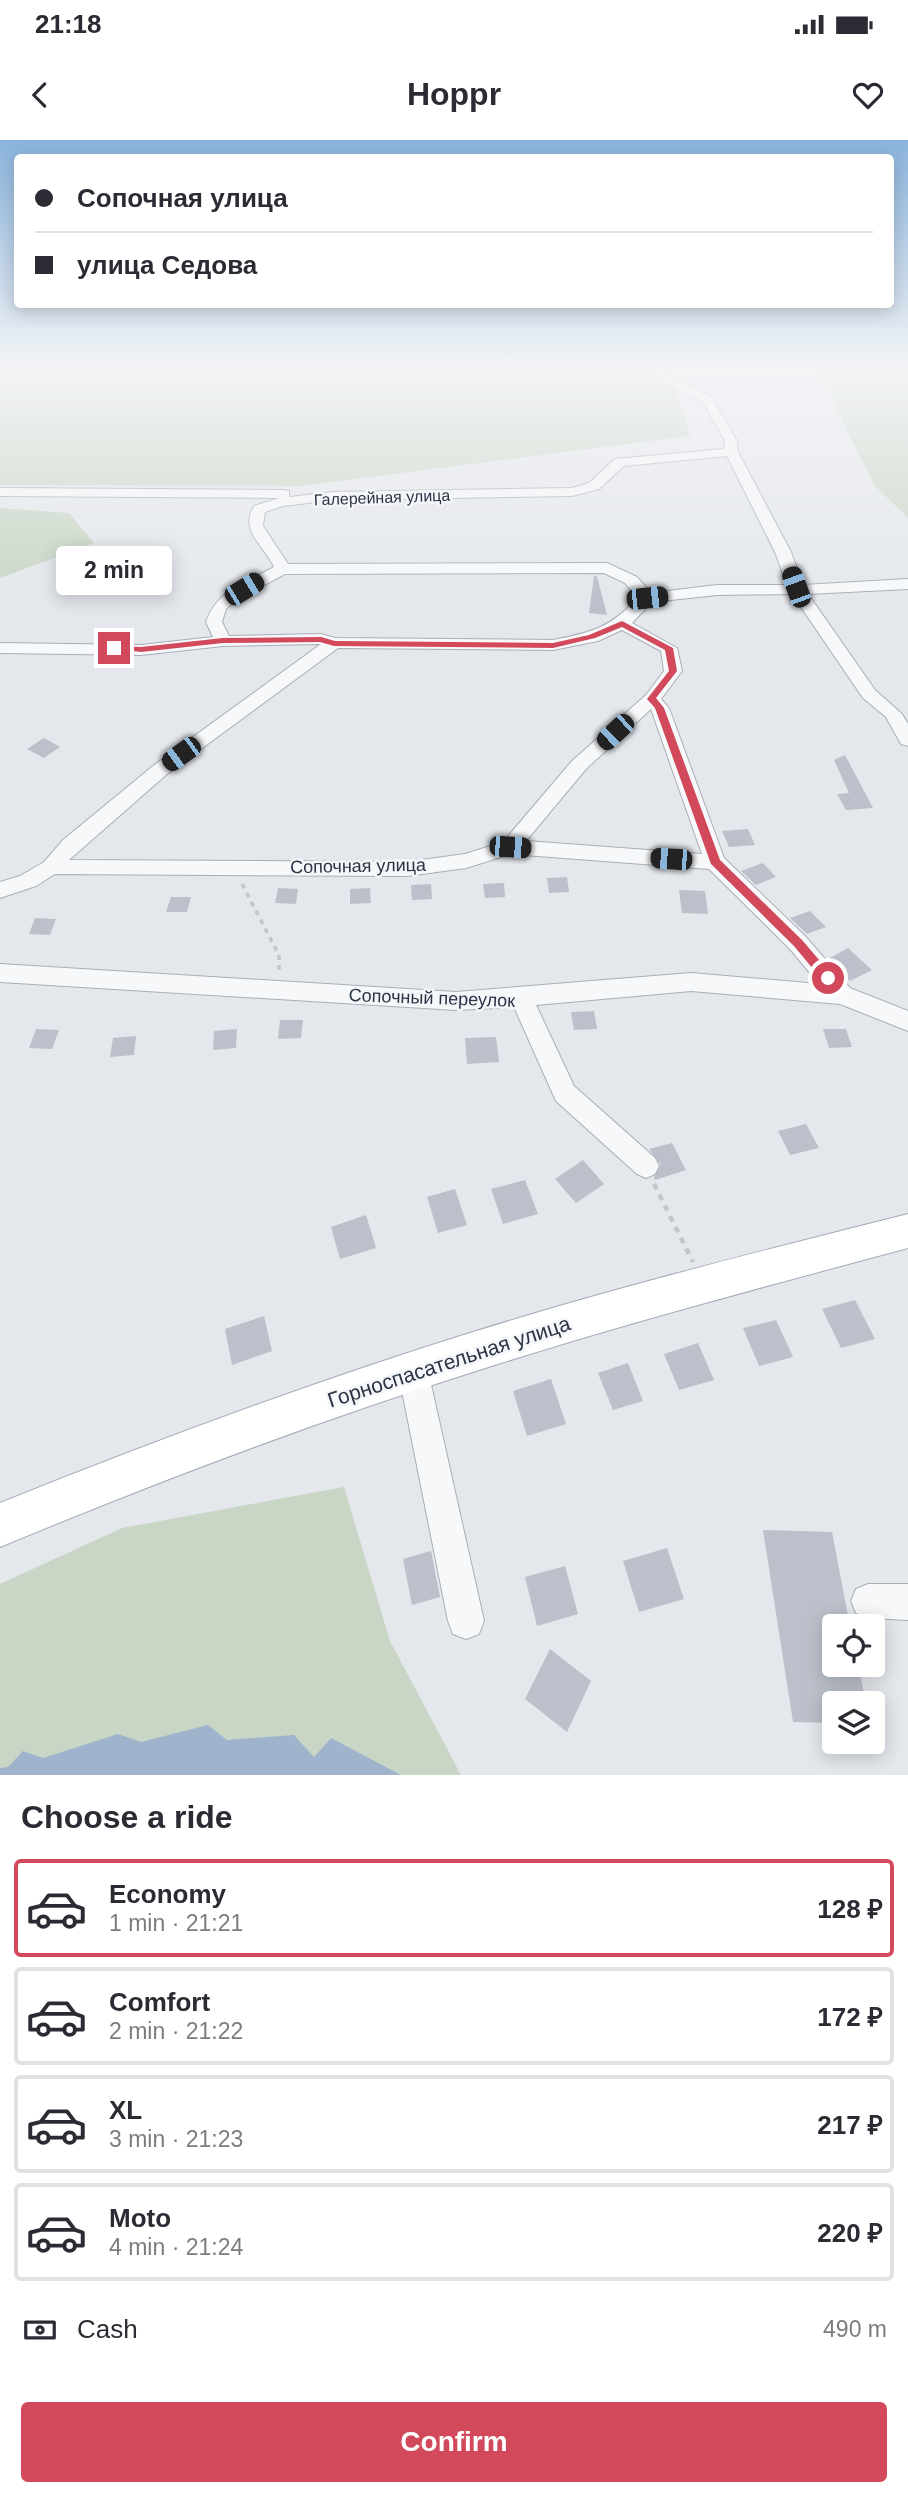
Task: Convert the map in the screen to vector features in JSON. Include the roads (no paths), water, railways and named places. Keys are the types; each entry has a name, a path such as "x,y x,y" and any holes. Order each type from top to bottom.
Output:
{"main road":[{"name":"Горноспасательная улица","path":"0,1525 158,1461 413,1371 704,1283 908,1231"}],"street":[{"path":"731,445 731,452 783,552 796,587 869,694 892,714 908,740"},
{"name":"Галерейная улица","path":"282,569 273,550 256,531 254,519 259,509 281,502 333,496 572,492 594,486 620,462 731,452"},
{"path":"0,492 289,494 324,490 364,493 367,496"},
{"path":"223,641 214,622 219,607 230,597 282,569 607,568 631,580 647,598"},
{"path":"0,648 141,650 223,641 321,639 334,643 553,645 592,637 622,624 647,598 717,590 796,587 844,589 908,584"},
{"path":"510,847 579,765 652,699 673,671 668,648 622,624"},
{"path":"51,867 70,845 160,770 334,643"},
{"path":"652,699 660,708 715,862 798,943 842,995"},
{"name":"Сопочная улица","path":"0,890 28,881 51,867 407,869 466,861 510,847 715,862"},
{"name":"Сопочный переулок","path":"0,973 456,1001 521,997 565,1093 646,1166"},
{"path":"521,997 691,982 842,995 908,1021"},
{"path":"413,1371 467,1621"},
{"path":"867,1601 908,1602"}],"water":[{"path":"208,1725 227,1740 294,1735 314,1757 331,1738 401,1775 0,1775 0,1768 8,1767 23,1751 43,1758 118,1734 141,1742"}]}
